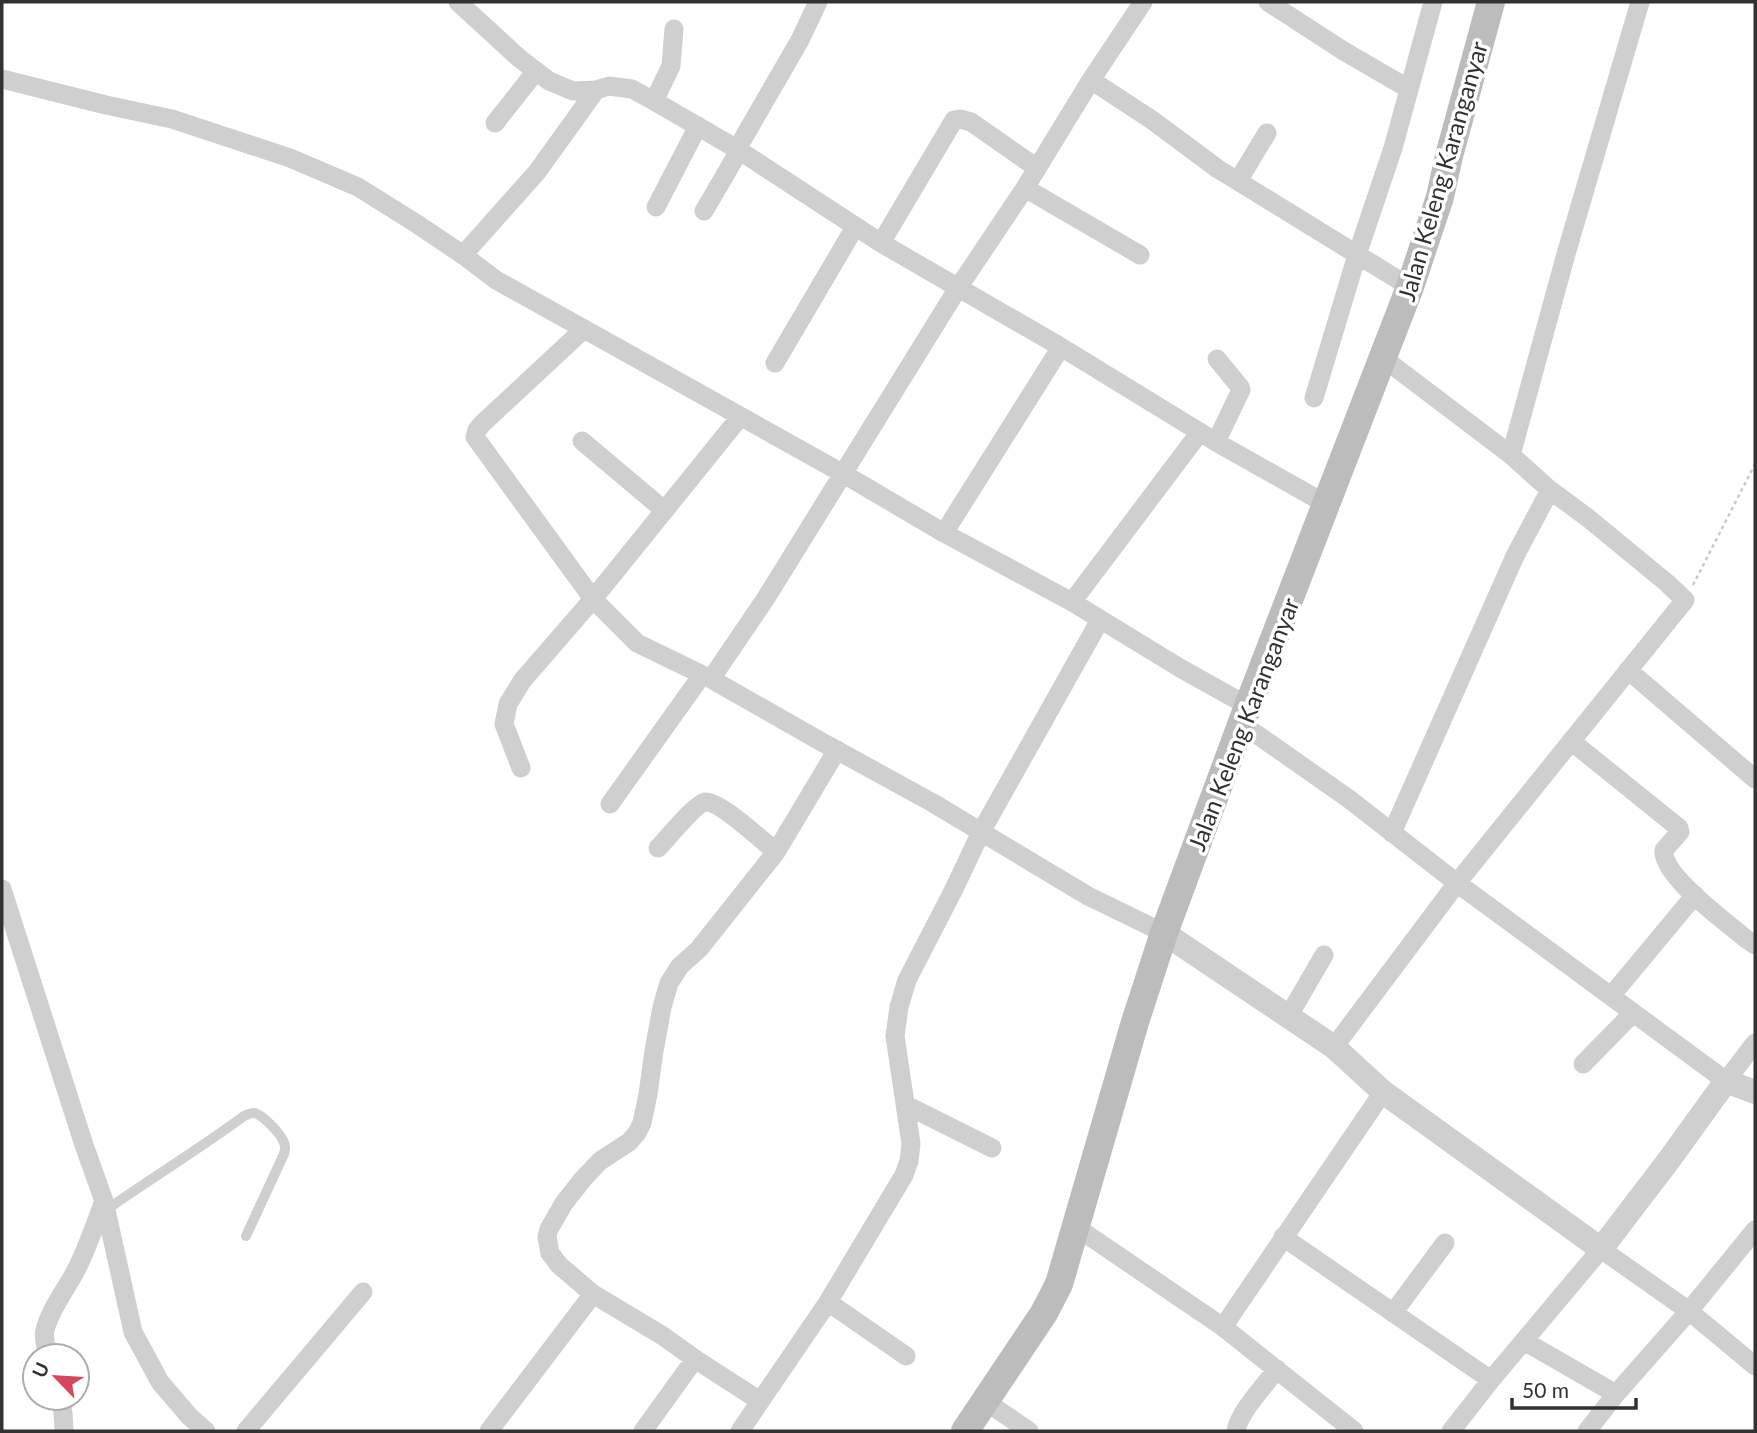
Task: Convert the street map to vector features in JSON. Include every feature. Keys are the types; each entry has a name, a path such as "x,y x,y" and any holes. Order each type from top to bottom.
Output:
{"main road":[{"name":"Jalan Keleng Karanganyar","path":"965,1431 1052,1299 1059,1284 1131,1035 1164,933 1410,287 1440,197 1490,2"}],"street":[{"path":"458,2 519,58 549,80 573,91 596,90 609,86 632,89 654,101 738,150 881,243 1326,504"},
{"path":"704,211 800,40 818,2"},
{"path":"610,804 766,598 958,288 1143,2"},
{"path":"1268,2 1409,89"},
{"path":"1314,398 1372,264 1393,148 1433,2"},
{"path":"1511,455 1566,254 1640,2"},
{"path":"654,101 671,66 674,29"},
{"path":"495,123 536,71"},
{"path":"2,79 194,125 290,158 358,187 463,255 496,281 842,473 1198,677 1457,883 1726,1081 1755,1092"},
{"path":"1091,80 1152,120 1218,169 1410,287"},
{"path":"463,255 537,172 596,90"},
{"path":"881,243 954,120 971,122 1037,168"},
{"path":"656,207 698,126"},
{"path":"1238,181 1267,133"},
{"path":"1025,188 1140,256"},
{"path":"775,363 855,227"},
{"path":"584,329 483,423 475,437 593,599 636,643 707,677 933,803 1088,896 1164,933 1334,1047 1383,1092 1689,1311 1755,1366"},
{"path":"944,533 1061,347"},
{"path":"1334,1047 1457,883 1685,600 1511,455 1383,358"},
{"path":"1072,603 1208,437 1241,390 1217,359"},
{"path":"521,768 504,724 508,704 522,681 593,599 740,417"},
{"path":"582,441 664,510"},
{"path":"1392,833 1515,556 1550,490"},
{"path":"740,1431 828,1303 904,1175 911,1144 895,1035 907,980 981,832 1100,620"},
{"path":"1628,670 1755,779"},
{"path":"1571,741 1679,828 1678,835 1665,848 1664,859 1669,869 1695,895 1755,945"},
{"path":"760,1401 663,1336 593,1294 559,1265 550,1253 547,1237 549,1228 564,1203 583,1179 600,1161 629,1142 642,1123 662,1007 669,983 680,966 699,949 776,852 837,750"},
{"path":"658,848 697,806 705,802 730,813 776,852"},
{"path":"2,889 83,1145 105,1205 133,1332 160,1382 189,1416 206,1431"},
{"path":"1611,996 1695,895"},
{"path":"1288,1017 1324,955"},
{"path":"1583,1064 1633,1013"},
{"path":"1451,1431 1601,1249 1755,1042"},
{"path":"1223,1327 1383,1092"},
{"path":"906,1105 992,1148"},
{"path":"46,1342 45,1327 81,1262 105,1205"},
{"path":"1076,1227 1223,1327 1354,1431"},
{"path":"1587,1431 1755,1230"},
{"path":"1283,1237 1491,1380"},
{"path":"1393,1313 1445,1243"},
{"path":"246,1431 363,1292"},
{"path":"489,1431 593,1294"},
{"path":"828,1303 906,1356"},
{"path":"1524,1341 1616,1394"},
{"path":"643,1431 695,1359"},
{"path":"1236,1431 1246,1411 1277,1369"},
{"path":"985,1401 1029,1431"},
{"path":"64,1412 64,1431"}],"lane":[{"path":"105,1205 202,1147 252,1113 272,1125 286,1146 246,1236"}],"path":[{"path":"1685,600 1755,464"}]}
